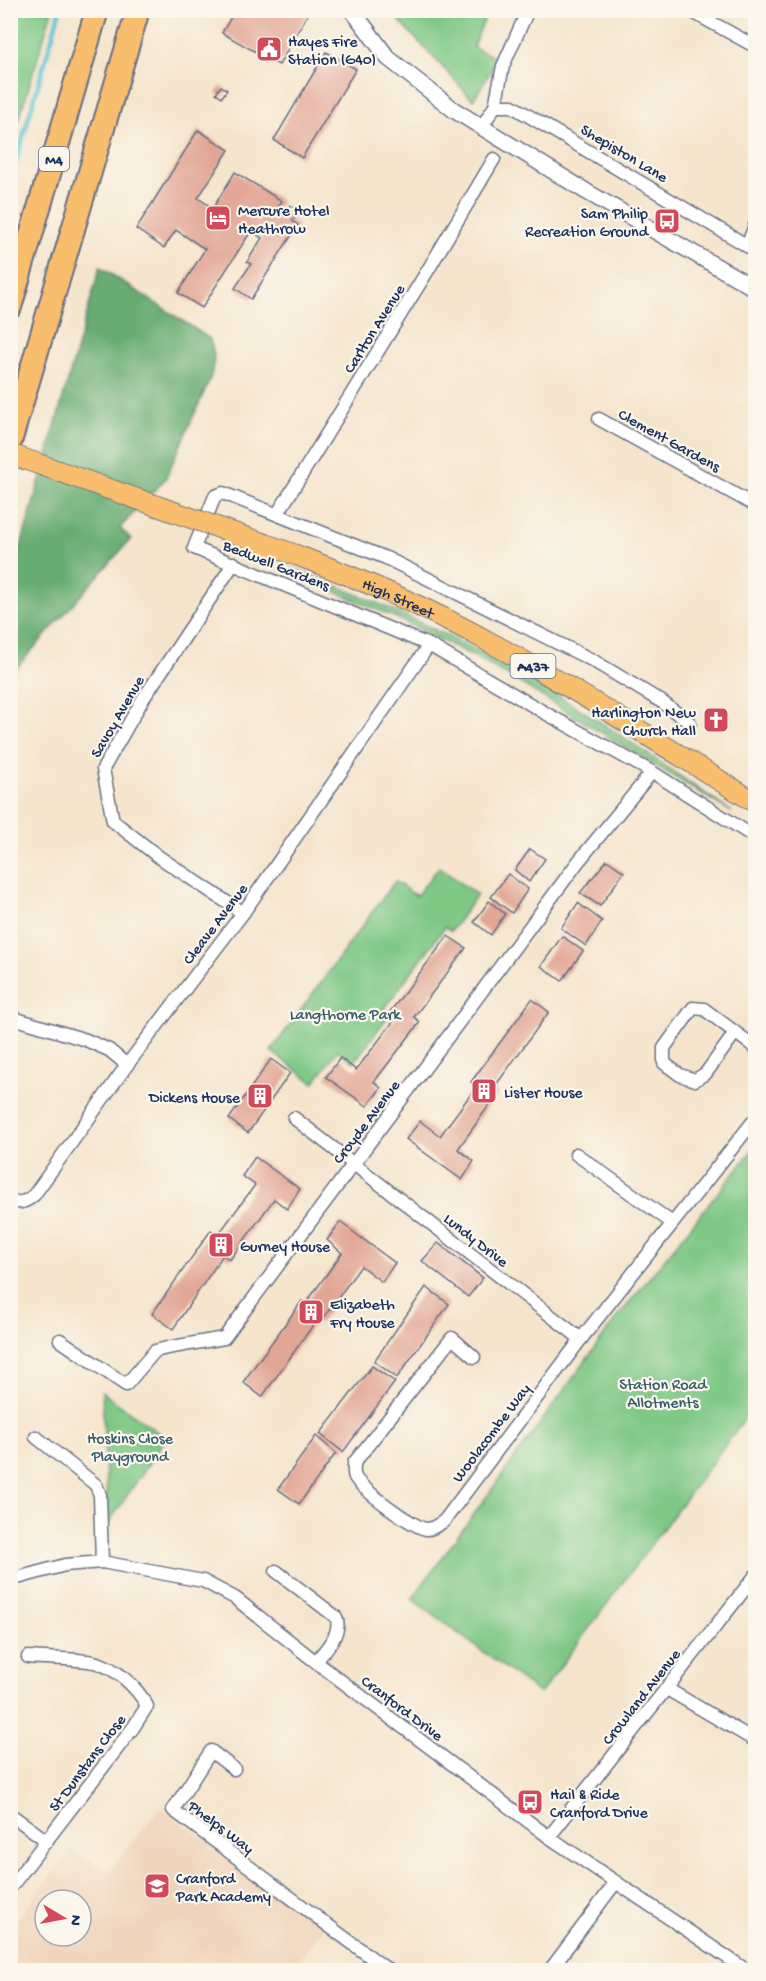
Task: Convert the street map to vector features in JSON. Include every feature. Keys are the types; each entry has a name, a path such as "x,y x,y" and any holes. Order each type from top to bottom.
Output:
{"highway":[{"name":"M4","path":"10,307 98,10"},
{"name":"M4","path":"10,442 138,10"}],"main road":[{"name":"High Street","path":"10,454 296,555 382,590 489,641 568,686 756,803"}],"street":[{"path":"352,10 388,58 442,102 587,192 756,289"},
{"path":"481,128 495,106 503,66 528,10"},
{"path":"689,10 756,47"},
{"name":"Shepiston Lane","path":"495,106 512,106 752,249"},
{"name":"Carlton Avenue","path":"278,513 494,159"},
{"path":"752,249 756,223"},
{"name":"Clement Gardens","path":"599,419 756,506"},
{"name":"Bedwell Gardens","path":"278,513 223,493 215,496 194,548 429,645 546,714 652,772 756,838"},
{"path":"278,513 386,558 592,660 662,702 690,723"},
{"name":"Savoy Avenue","path":"234,563 143,699 103,769 113,821 159,857 243,913"},
{"name":"Cleave Avenue","path":"10,1200 25,1202 34,1195 127,1065 243,913 429,645"},
{"name":"Croyde Avenue","path":"60,1340 126,1385 155,1352 224,1338 578,862 652,772"},
{"path":"735,1033 706,1073 694,1080 680,1075 664,1063 664,1048 693,1008 704,1009 756,1048"},
{"path":"10,1017 86,1040 109,1050 127,1065"},
{"name":"Lundy Drive","path":"294,1118 581,1339"},
{"name":"Woolacombe Way","path":"474,1357 452,1338 354,1463 354,1476 362,1486 411,1524 421,1528 428,1529 444,1521 581,1339 756,1118"},
{"path":"576,1155 672,1222"},
{"path":"36,1437 96,1485 100,1495 102,1562"},
{"name":"Cranford Drive","path":"10,1580 65,1565 102,1562 203,1581 235,1598 316,1662 549,1837 746,1971"},
{"path":"276,1571 336,1617 339,1623 338,1630 316,1662"},
{"name":"Crowland Avenue","path":"549,1837 756,1575"},
{"name":"St Dunstans Close","path":"10,1888 48,1841 147,1706 141,1695 115,1672 95,1662 28,1657"},
{"path":"667,1689 756,1742"},
{"name":"Phelps Way","path":"234,1769 211,1751 174,1810 387,1971"},
{"path":"10,1814 48,1841"},
{"path":"550,1971 616,1882"}],"shaded area":[{"name":"Cranford Park Academy","path":"160,1807 325,1925 292,1970 11,1970 10,1929 33,1898 33,1948 93,1948 93,1888 41,1888 71,1848 109,1872"}],"green space":[{"path":"10,11 52,11 11,145"},
{"path":"390,11 488,11 473,47 498,59 473,100"},
{"path":"100,267 209,338 214,354 213,368 166,478 120,528 131,539 12,673 11,581"},
{"path":"292,568 407,617 519,673 600,722 732,812 487,663 399,619 299,576"},
{"name":"Langthorne Park","path":"439,867 477,895 451,931 445,927 381,1013 387,1018 354,1062 338,1050 314,1083 271,1051 395,881 416,896"},
{"name":"Station Road Allotments","path":"755,1147 755,1405 540,1694 412,1599 616,1319"},
{"name":"Hoskins Close Playground","path":"102,1392 166,1438 108,1524"}],"building":[{"name":"Hayes Fire Station (G40)","path":"235,10 310,10 279,65 222,33"},
{"path":"326,52 356,69 302,158 274,140"},
{"path":"221,86 227,90 222,97 216,93"},
{"name":"Mercure Hotel Heathrow","path":"198,130 229,150 198,198 213,208 235,172 282,201 276,211 284,216 290,205 299,211 292,221 298,225 251,299 235,288 251,264 247,262 262,238 251,231 202,308 178,293 205,249 176,230 164,248 136,229"},
{"path":"530,849 545,859 529,882 515,870"},
{"path":"607,860 624,872 600,906 580,893"},
{"path":"508,874 528,889 512,913 491,897"},
{"path":"489,901 505,914 491,935 474,922"},
{"path":"578,903 602,921 586,946 561,928"},
{"path":"448,936 466,948 414,1017 420,1022 374,1082 381,1088 367,1106 326,1077 340,1058 356,1070 396,1018 389,1013"},
{"path":"562,936 583,951 562,981 541,966"},
{"name":"Lister House","path":"532,999 549,1012 493,1089 498,1093 458,1149 474,1161 462,1180 406,1139 420,1121 440,1136 476,1087 471,1082"},
{"name":"Dickens House","path":"271,1059 290,1073 248,1133 229,1119"},
{"name":"Gurney House","path":"255,1157 300,1189 287,1209 274,1199 230,1260 223,1255 173,1329 152,1314 211,1230 218,1235 255,1185 242,1176"},
{"name":"Elizabeth Fry House","path":"340,1222 395,1263 382,1282 361,1266 319,1324 316,1321 262,1397 243,1382 302,1301 306,1303 342,1253 327,1240"},
{"path":"438,1243 483,1278 468,1297 422,1261"},
{"path":"426,1287 449,1304 397,1378 374,1361"},
{"path":"372,1366 395,1382 343,1452 320,1434"},
{"path":"316,1436 336,1453 299,1504 278,1489"}],"waterway":[{"path":"10,182 60,10"}],"place":[{"name":"Hayes Fire Station (G40)","path":"269,49"},
{"name":"Mercure Hotel Heathrow","path":"218,218"},
{"name":"Sam Philip Recreation Ground","path":"667,221"},
{"name":"Harlington New Church Hall","path":"716,720"},
{"name":"Lister House","path":"484,1091"},
{"name":"Dickens House","path":"260,1096"},
{"name":"Gurney House","path":"221,1245"},
{"name":"Elizabeth Fry House","path":"311,1312"},
{"name":"Hail & Ride Cranford Drive","path":"530,1802"},
{"name":"Cranford Park Academy","path":"157,1886"}]}
